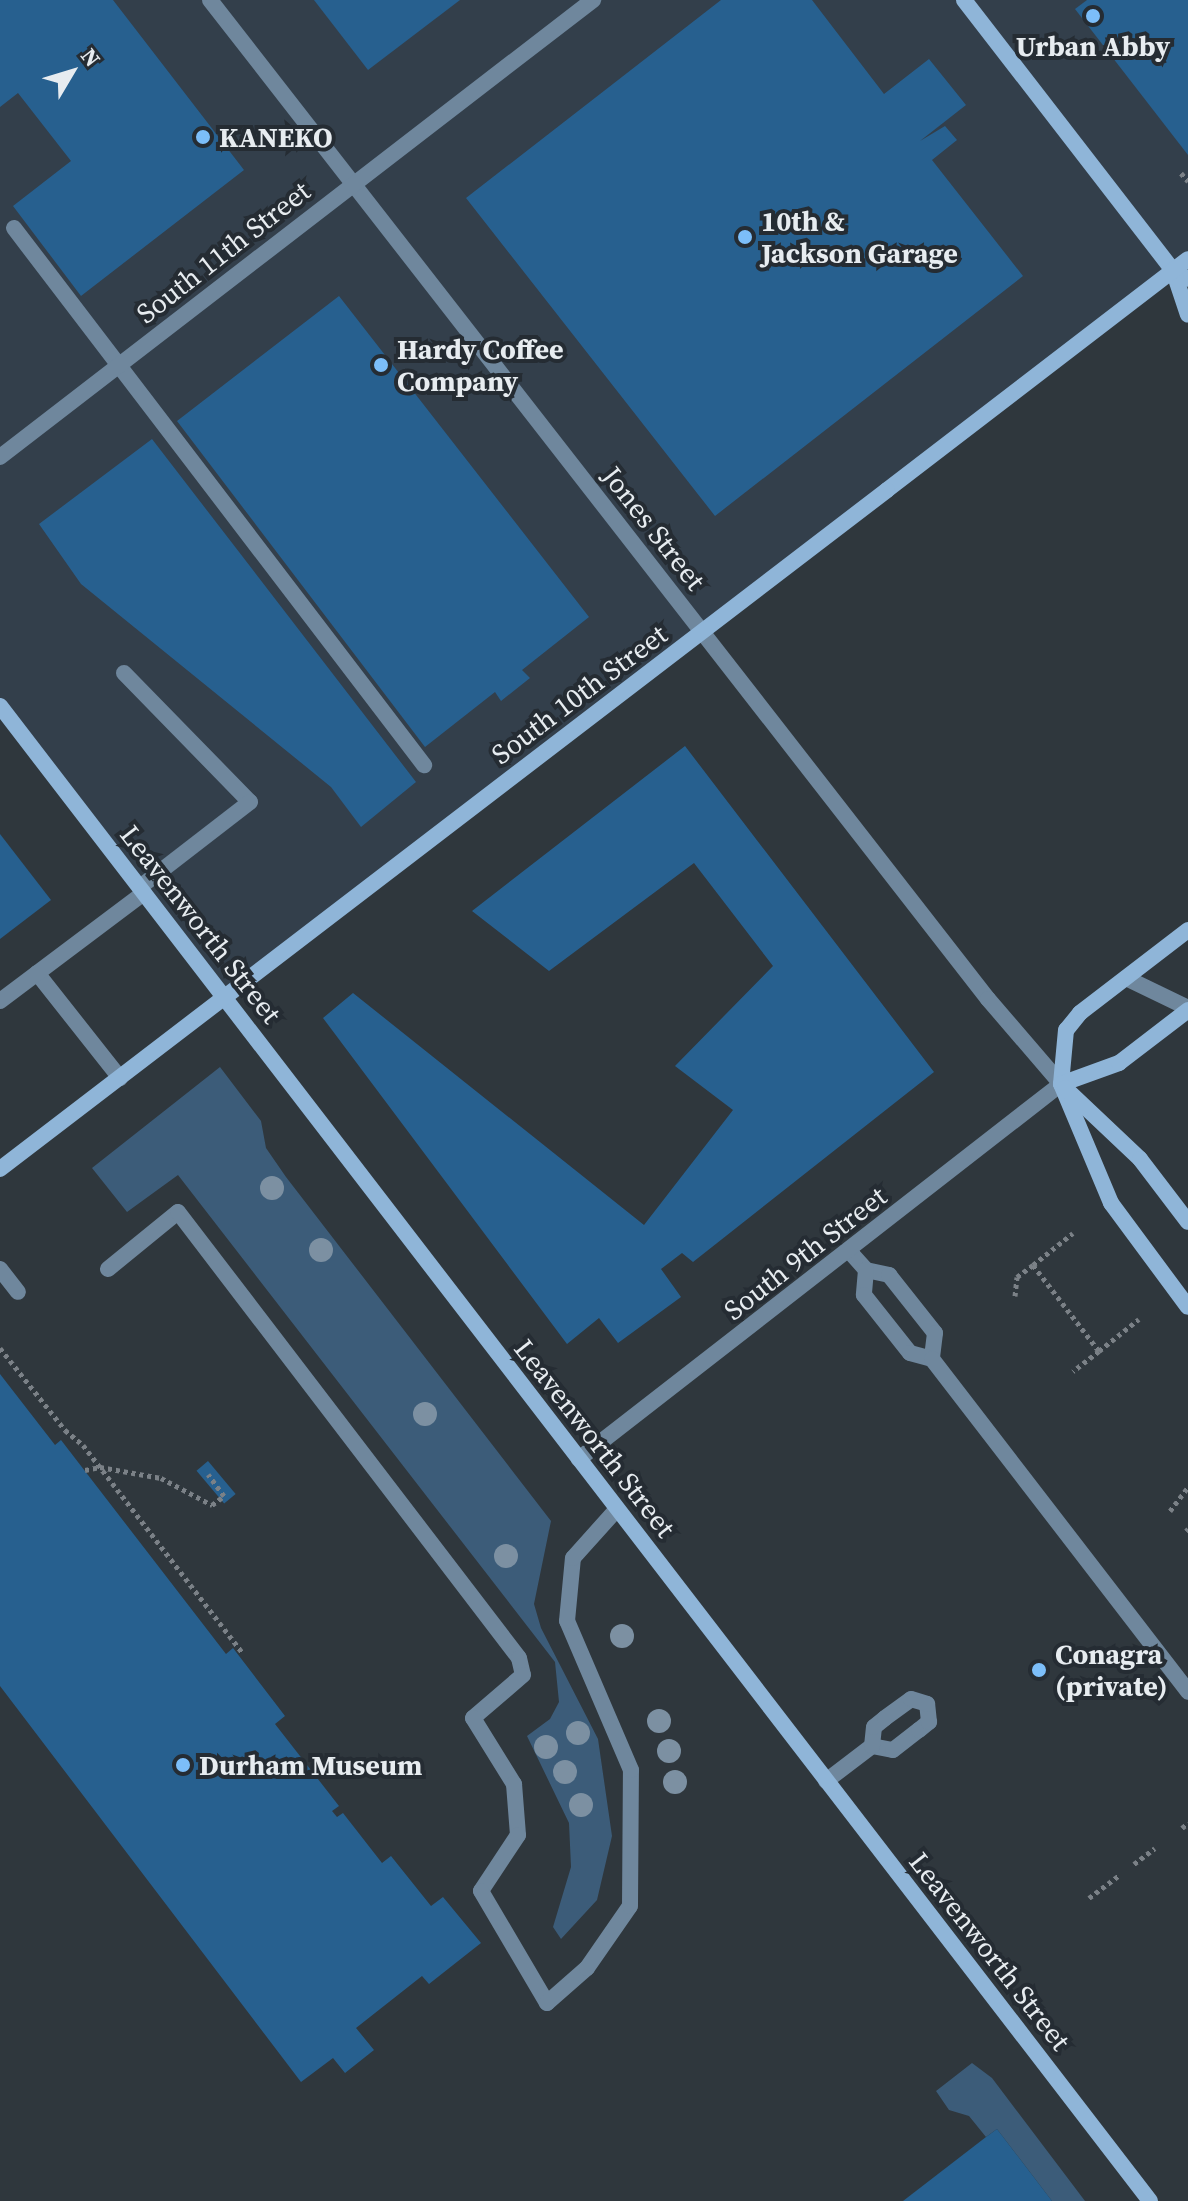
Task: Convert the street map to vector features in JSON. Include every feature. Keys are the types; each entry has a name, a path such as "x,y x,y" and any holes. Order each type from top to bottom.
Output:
{"street":[{"name":"Jones Street","path":"210,0 978,987 1061,1084 1140,1159 1188,1222"},
{"name":"South 11th Street","path":"0,457 593,0"},
{"path":"964,0 1173,270 1188,315"},
{"path":"14,228 424,765"},
{"name":"South 10th Street","path":"0,1169 1188,259"},
{"path":"1173,270 1188,279"},
{"path":"0,1001 250,802 124,673"},
{"name":"Leavenworth Street","path":"0,706 1150,2201"},
{"path":"1061,1084 1066,1030 1188,930"},
{"path":"37,973 120,1078"},
{"path":"1126,978 1188,1009"},
{"name":"South 9th Street","path":"579,1459 850,1252 1061,1084 1119,1063 1188,1009"},
{"name":"Jones Street","path":"1061,1084 1111,1203 1188,1307"},
{"path":"108,1269 178,1212 519,1658 523,1675 473,1718 514,1784 518,1835 481,1891 547,2003 587,1968 630,1906 631,1770 567,1621 573,1558 617,1509"},
{"path":"850,1252 866,1270 889,1275 935,1333 932,1359"},
{"path":"0,1269 18,1292"},
{"path":"866,1270 864,1295 910,1353 932,1359 1188,1692"},
{"path":"826,1781 872,1746 874,1727 885,1718 911,1699 931,1700 929,1722 911,1737 893,1750 872,1746"}],"path":[{"path":"1188,172 1181,173 1188,181"},
{"path":"1015,1296 1017,1277 1073,1233"},
{"path":"1033,1265 1099,1351"},
{"path":"1073,1371 1139,1319"},
{"path":"0,1348 100,1467 242,1652"},
{"path":"85,1470 100,1467 161,1478 212,1505 224,1496 208,1474"},
{"path":"1170,1511 1188,1487"},
{"path":"1182,1828 1188,1823"},
{"path":"1134,1864 1155,1848"},
{"path":"1089,1898 1120,1875"}],"shaded area":[{"path":"0,0 1188,0 1188,259 220,992 0,706"},
{"path":"220,1067 261,1121 266,1148 286,1177 551,1521 534,1604 541,1628 598,1739 612,1836 597,1900 561,1939 553,1927 571,1867 569,1823 527,1736 550,1719 559,1702 555,1662 178,1175 127,1212 92,1168"},
{"path":"972,2063 992,2078 1085,2201 1052,2201 997,2129 986,2137 969,2116 949,2110 936,2091"}],"building":[{"path":"0,0 113,0 244,170 81,296 13,206 71,161 18,93 0,107"},
{"path":"314,0 460,0 368,70"},
{"name":"10th & Jackson Garage","path":"721,0 812,0 884,94 929,59 966,105 920,141 945,126 957,140 932,160 1023,276 715,516 466,198"},
{"path":"1087,0 1188,0 1188,155 1075,9"},
{"path":"339,296 589,617 522,670 530,678 501,701 495,692 425,747 177,421"},
{"path":"152,439 416,782 361,827 331,787 81,584 39,524"},
{"path":"685,746 934,1072 693,1262 682,1253 661,1269 681,1297 618,1343 599,1318 567,1344 323,1018 353,993 644,1225 733,1110 675,1066 773,966 694,863 549,971 472,911"},
{"path":"0,834 51,900 0,939"},
{"name":"Durham Museum","path":"0,1374 55,1445 61,1440 226,1654 233,1648 285,1716 275,1724 339,1806 332,1811 337,1817 343,1813 382,1863 391,1856 431,1906 443,1897 481,1943 429,1984 422,1976 356,2028 374,2050 345,2073 333,2058 301,2082 0,1686"},
{"path":"208,1461 236,1494 224,1504 197,1471"},
{"path":"997,2129 1052,2201 903,2201 986,2137"}],"place":[{"name":"Urban Abby","path":"1093,16"},
{"name":"KANEKO","path":"203,137"},
{"name":"10th & Jackson Garage","path":"745,237"},
{"name":"Hardy Coffee Company","path":"381,365"},
{"name":"Conagra (private)","path":"1039,1670"},
{"name":"Durham Museum","path":"183,1765"}]}
